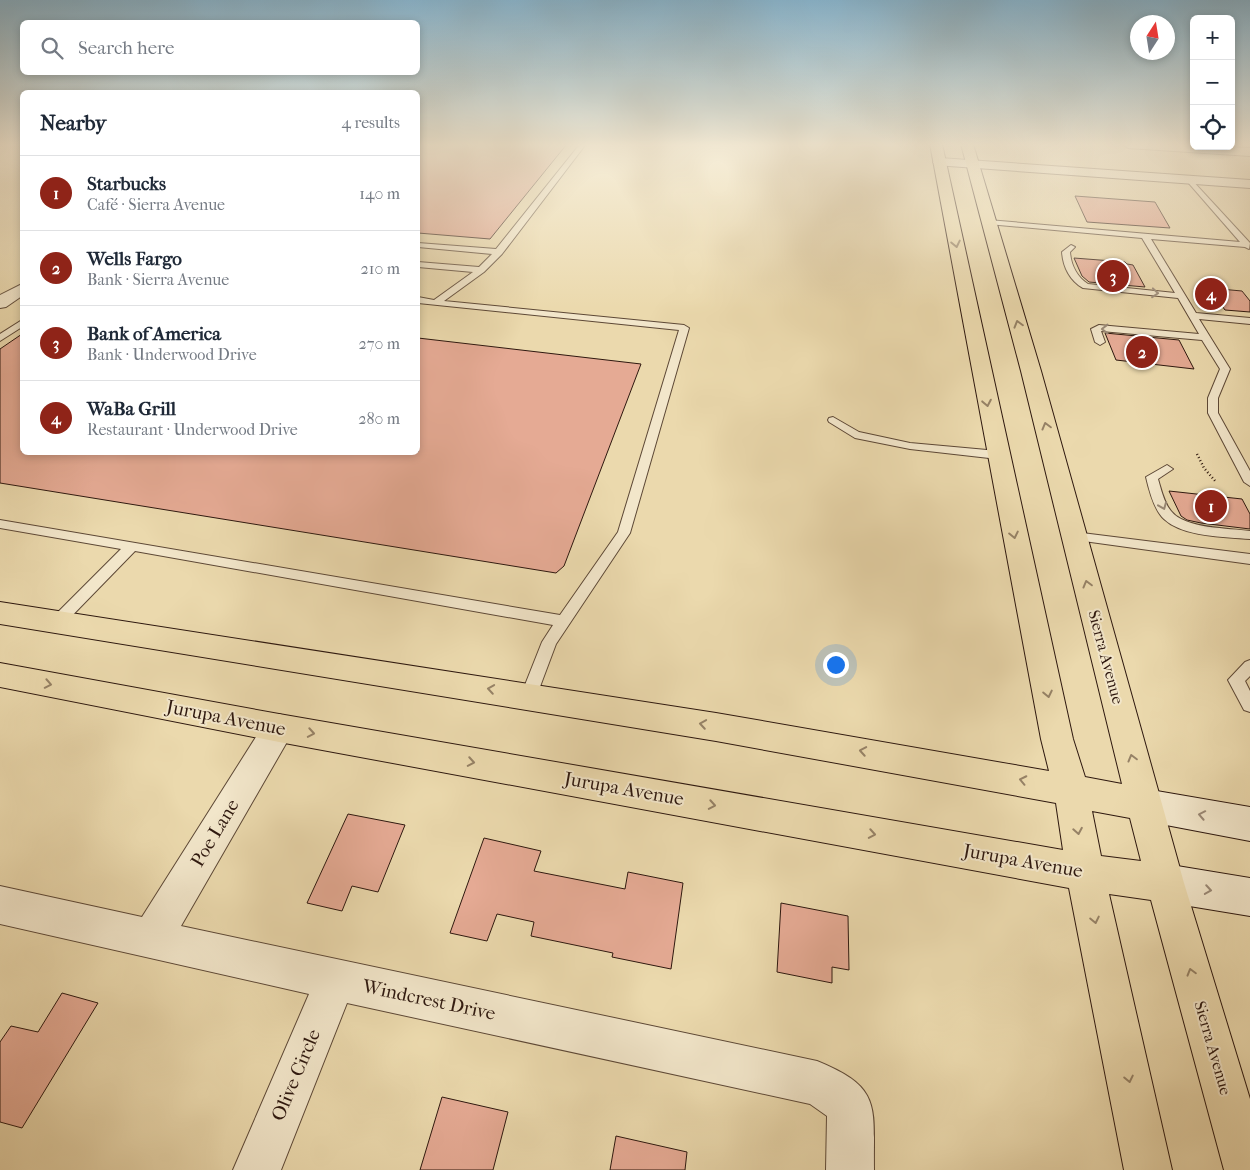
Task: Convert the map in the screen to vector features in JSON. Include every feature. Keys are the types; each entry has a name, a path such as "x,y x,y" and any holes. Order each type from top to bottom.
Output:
{"main road":[{"path":"946,199 998,455 1058,739 1071,790 1085,872 1148,1170"},
{"name":"Sierra Avenue","path":"982,199 1004,297 1074,536 1166,883 1248,1170"},
{"path":"948,209 965,225 972,246"},
{"path":"0,613 529,695 779,736 1145,805"},
{"name":"Jurupa Avenue","path":"0,676 279,728 1085,872 1166,883"}],"street":[{"path":"0,303 20,290"},
{"name":"Poe Lane","path":"152,939 279,728"},
{"path":"1145,805 1250,824"},
{"name":"Jurupa Avenue","path":"1166,883 1250,897"},
{"name":"Windcrest Drive","path":"0,905 816,1084 835,1092 850,1108 850,1170"},
{"name":"Olive Circle","path":"257,1170 336,980"}],"lane":[{"path":"436,303 481,270 499,252 541,199"},
{"path":"1206,199 1248,246"},
{"path":"988,222 1248,246"},
{"path":"1109,233 1131,228 1169,231 1192,240"},
{"path":"1145,236 1225,369 1214,398 1213,413 1250,482"},
{"path":"420,245 499,252"},
{"path":"1071,247 1066,252 1066,258 1079,283 1086,286 1181,296"},
{"path":"420,264 481,270"},
{"path":"420,300 684,328 624,533 549,642 529,695"},
{"path":"1192,315 1250,321"},
{"path":"0,338 20,324"},
{"path":"1100,342 1096,329 1099,328 1206,337"},
{"path":"833,420 855,436 910,446 998,455"},
{"path":"1168,469 1152,477 1166,515 1176,522 1187,526 1250,535"},
{"path":"0,524 564,620"},
{"path":"1074,536 1250,559"},
{"path":"57,622 132,546"},
{"path":"1250,666 1236,680 1250,705"}],"path":[{"path":"1197,454 1204,468 1216,482"}],"building":[{"path":"420,199 523,199 490,239 420,233"},
{"path":"1076,199 1155,202 1170,228 1087,222"},
{"path":"1074,258 1125,262 1133,265 1145,287 1089,282 1082,276"},
{"path":"1209,288 1242,291 1250,301 1250,312 1225,310"},
{"path":"1105,333 1179,340 1194,369 1116,360"},
{"path":"20,335 20,455 420,455 420,338 641,364 564,566 556,573 0,483 0,349"},
{"path":"1169,491 1242,499 1250,514 1250,529 1187,520 1181,516"},
{"path":"348,814 405,825 378,892 352,886 342,911 307,903"},
{"path":"484,838 541,851 534,871 625,889 628,872 683,883 671,969 612,957 613,953 531,936 534,922 497,914 487,941 450,933"},
{"path":"781,903 848,916 849,970 832,967 832,983 777,972"},
{"path":"62,993 98,1003 22,1128 0,1122 0,1042 11,1026 38,1032"},
{"path":"442,1097 508,1112 493,1170 420,1170"},
{"path":"616,1136 687,1152 685,1170 610,1170"}],"place":[{"name":"Bank of America","path":"1113,276"},
{"name":"WaBa Grill","path":"1211,294"},
{"name":"Wells Fargo","path":"1142,352"},
{"name":"Starbucks","path":"1211,506"}]}
